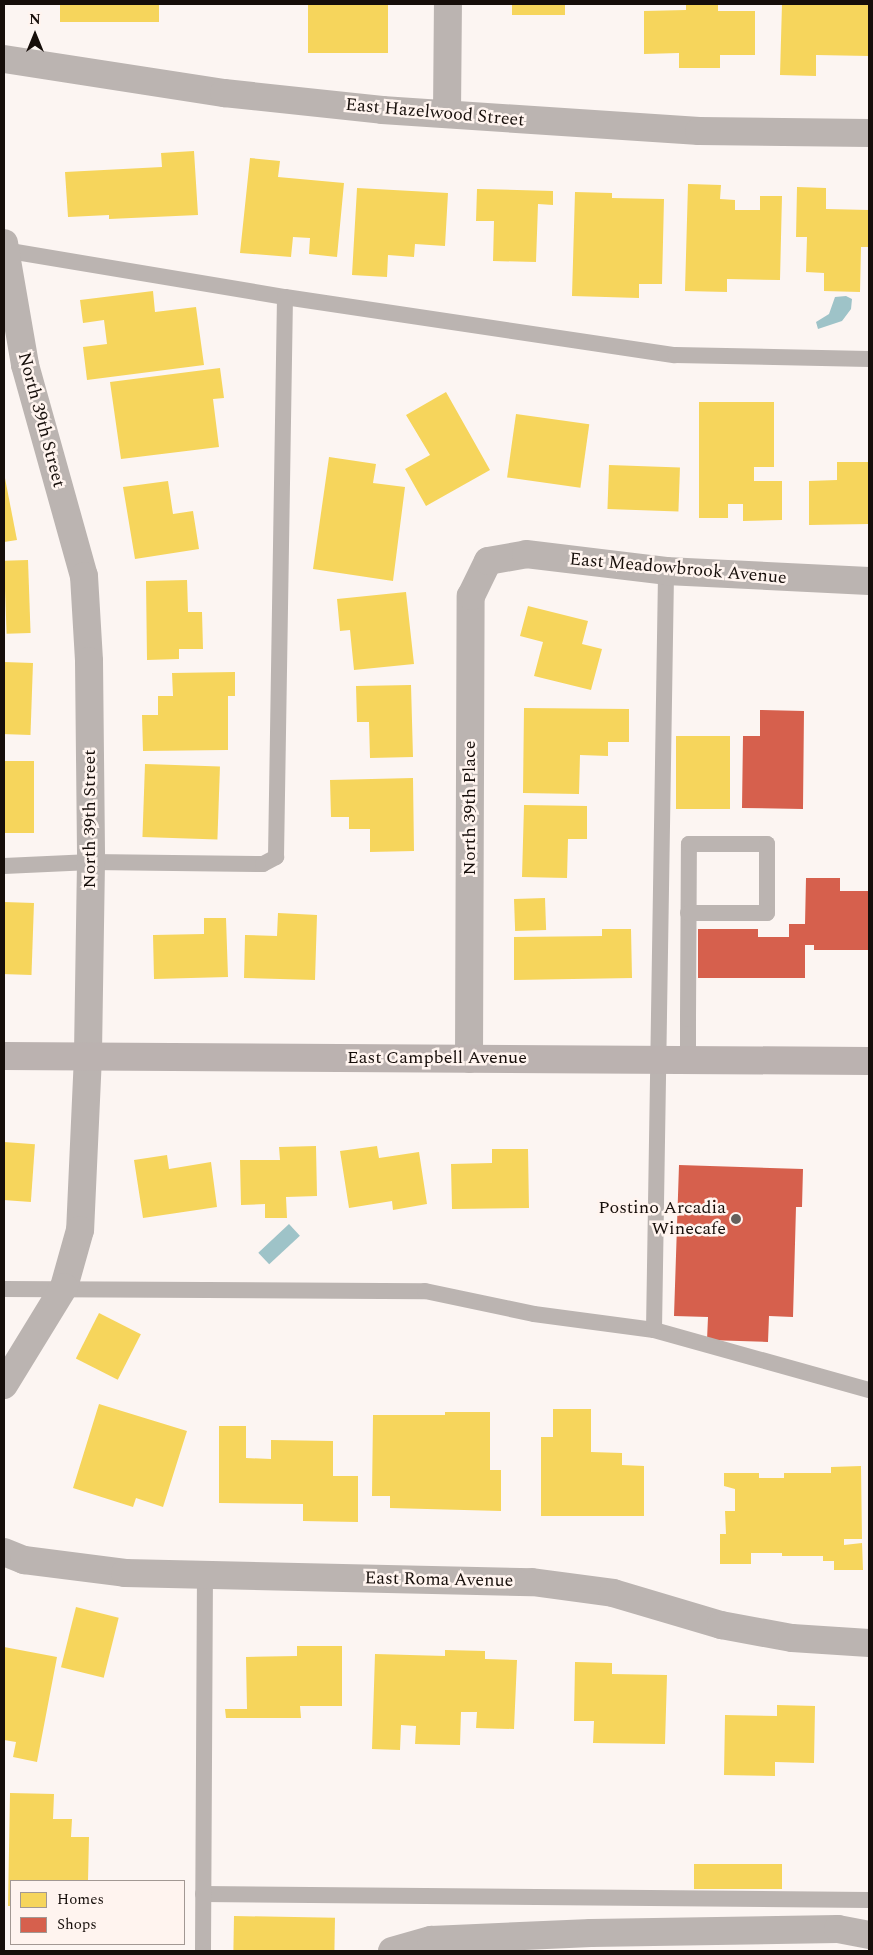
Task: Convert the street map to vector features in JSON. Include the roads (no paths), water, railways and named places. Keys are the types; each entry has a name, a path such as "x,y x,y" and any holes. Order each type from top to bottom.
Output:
{"street":[{"path":"447,113 448,4"},
{"name":"East Hazelwood Street","path":"4,59 224,93 382,110 699,131 869,133"},
{"name":"North 39th Street","path":"4,248 25,366 84,576 89,662 91,862 88,1056 80,1230 64,1287 4,1385"},
{"name":"East Meadowbrook Avenue","path":"488,561 526,554 666,571 869,581"},
{"name":"North 39th Place","path":"469,1059 471,596 488,561"},
{"name":"East Campbell Avenue","path":"4,1056 688,1059 869,1062"},
{"name":"East Roma Avenue","path":"4,1552 24,1560 124,1573 532,1582 613,1593 721,1625 792,1638 869,1643"},
{"path":"392,1951 431,1940 591,1933 838,1930 869,1935"}],"lane":[{"path":"4,248 285,298 675,355 869,359"},
{"path":"4,866 91,862 263,864 276,857 285,298"},
{"path":"654,1330 666,571"},
{"path":"688,913 767,913 767,844 689,844 688,913 688,1059"},
{"path":"4,1289 64,1287 425,1291 534,1314 654,1330 869,1390"},
{"path":"202,1951 205,1574"},
{"path":"203,1894 869,1900"}],"water":[{"path":"846,296 852,299 851,309 842,321 818,329 816,322 829,314 835,297"},
{"path":"289,1224 300,1236 269,1264 258,1253"}],"place":[{"name":"Postino Arcadia Winecafe","path":"736,1219"}]}
